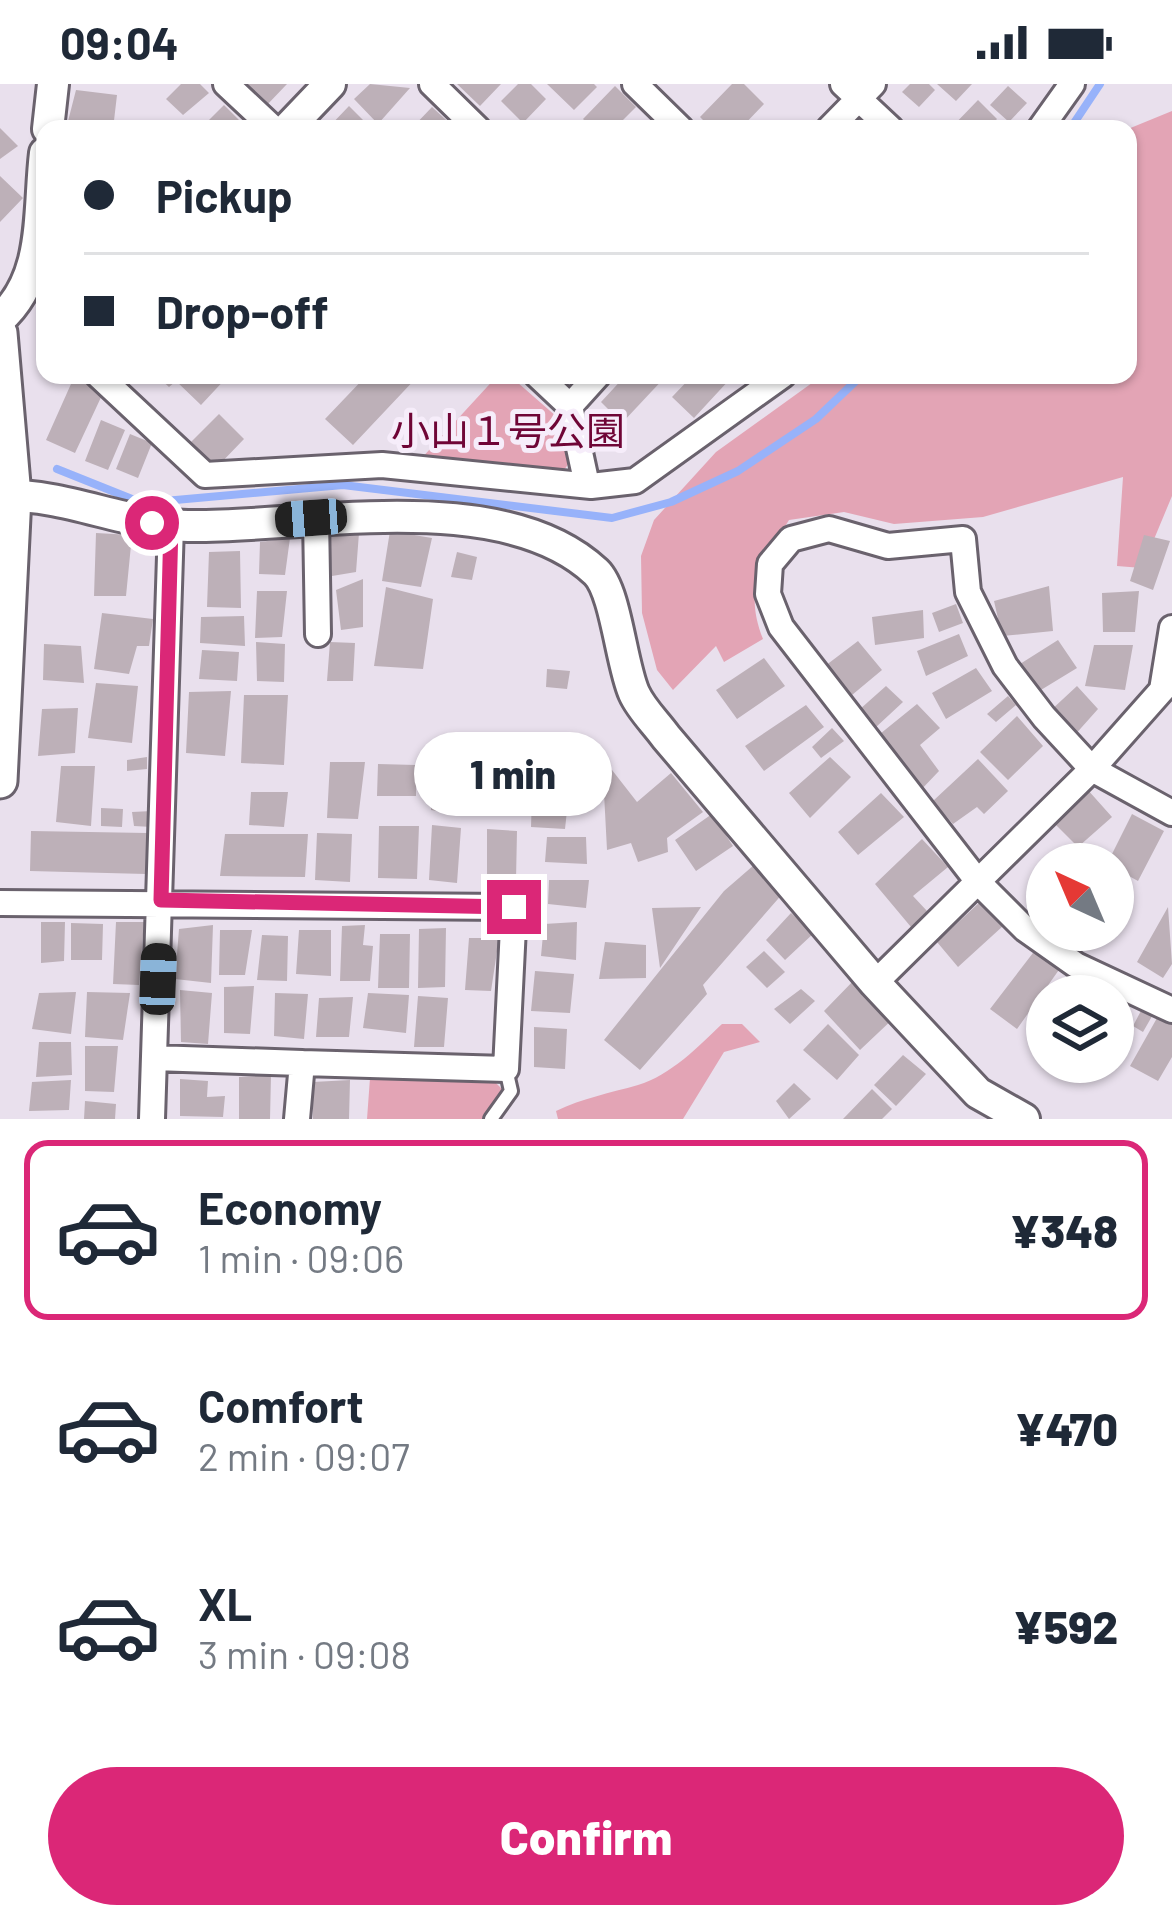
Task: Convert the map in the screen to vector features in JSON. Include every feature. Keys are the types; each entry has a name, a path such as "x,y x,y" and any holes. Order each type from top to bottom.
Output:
{"main road":[{"path":"0,333 7,496 0,781"}],"street":[{"path":"49,120 53,84"},
{"path":"226,84 264,120"},
{"path":"295,120 330,84"},
{"path":"432,84 469,120"},
{"path":"634,84 672,120"},
{"path":"1046,120 1072,84"},
{"path":"836,120 858,89 884,120"},
{"path":"0,320 22,299 33,277 36,246"},
{"path":"108,384 205,475 382,465 586,485 635,481 770,384"},
{"path":"547,384 570,406 586,485"},
{"path":"570,406 590,384"},
{"path":"7,496 46,496 171,525 389,515 530,534 600,575 635,695 874,983 978,1093 1024,1119"},
{"path":"316,518 318,634"},
{"path":"152,1119 171,525"},
{"path":"1172,812 1092,769 1006,666 968,592 963,539 888,546 830,529 791,539 770,564 768,594 781,627 979,883 1025,929 1076,964 1172,1010"},
{"path":"874,983 1167,692 1172,628"},
{"path":"0,903 161,900 514,907 506,1069 154,1058"},
{"path":"297,1119 302,1063"}],"lane":[{"path":"491,1119 511,1091 506,1069"}],"green space":[{"path":"1172,111 1172,496 1142,568 1117,566 1123,477 983,517 894,524 844,512 789,520 764,563 755,590 763,639 724,662 716,646 673,690 657,670 642,613 641,556 654,520 716,452 810,384 1137,384 1137,125"},
{"name":"小山１号公園","path":"490,384 519,384 557,417 571,460 560,476 419,461"},
{"path":"722,1024 742,1024 760,1042 724,1052 683,1119 558,1119 556,1111 566,1106 662,1074"},
{"path":"370,1078 491,1078 505,1092 484,1119 367,1119"}],"building":[{"path":"181,84 200,84 209,93 183,115 166,99"},
{"path":"244,84 287,84 266,106"},
{"path":"370,84 410,88 382,120 374,120 354,99"},
{"path":"457,84 501,84 480,106"},
{"path":"518,84 531,84 546,99 526,120 501,101"},
{"path":"547,84 594,84 597,87 574,110"},
{"path":"732,84 744,84 764,104 749,120 700,117"},
{"path":"910,84 929,84 935,90 919,107 902,92"},
{"path":"937,84 972,84 956,101"},
{"path":"615,86 636,107 623,120 583,119"},
{"path":"1008,86 1027,103 1011,120 990,105"},
{"path":"76,90 117,95 114,120 68,120"},
{"path":"978,100 997,119 996,120 959,120"},
{"path":"224,105 239,120 209,120"},
{"path":"349,106 363,120 336,120"},
{"path":"432,107 446,120 420,120"},
{"path":"0,128 18,146 0,159"},
{"path":"0,176 23,198 0,222"},
{"path":"71,384 89,384 103,393 75,453 46,440"},
{"path":"179,384 221,384 201,405"},
{"path":"358,384 411,384 353,445 325,419"},
{"path":"618,384 659,384 622,423 601,402"},
{"path":"684,384 725,384 694,418 672,397"},
{"path":"219,414 244,439 217,467 191,442"},
{"path":"101,420 125,430 108,470 85,461"},
{"path":"130,434 152,443 138,478 116,469"},
{"path":"390,531 432,538 421,587 382,581"},
{"path":"96,533 132,535 126,596 94,596"},
{"path":"359,533 356,572 332,576 329,537"},
{"path":"1144,535 1170,541 1153,590 1130,581"},
{"path":"290,538 285,575 259,574 260,542"},
{"path":"240,551 241,608 207,607 209,552"},
{"path":"457,552 477,557 472,580 451,577"},
{"path":"363,579 363,627 341,630 336,590"},
{"path":"1049,586 1053,631 1002,636 994,601"},
{"path":"386,587 433,599 423,669 374,666"},
{"path":"257,591 287,591 282,637 255,638"},
{"path":"1139,591 1135,632 1103,632 1102,593"},
{"path":"956,604 963,623 939,632 932,613"},
{"path":"923,610 924,638 875,645 872,617"},
{"path":"102,613 153,619 149,646 137,646 129,674 94,669"},
{"path":"244,616 245,646 200,643 201,617"},
{"path":"959,634 968,656 926,676 917,651"},
{"path":"1058,640 1077,668 1036,693 1020,664"},
{"path":"858,641 882,670 846,700 821,669"},
{"path":"256,642 285,644 284,682 257,681"},
{"path":"330,642 355,643 353,681 327,681"},
{"path":"44,644 81,646 84,683 43,680"},
{"path":"1094,645 1133,645 1125,690 1085,686"},
{"path":"202,650 239,652 237,681 199,679"},
{"path":"764,658 785,686 737,719 716,690"},
{"path":"976,668 992,691 946,719 932,693"},
{"path":"547,669 570,671 567,689 546,687"},
{"path":"96,683 138,686 132,743 88,738"},
{"path":"886,686 903,702 875,728 859,710"},
{"path":"1077,686 1098,709 1073,737 1049,712"},
{"path":"231,691 225,756 186,753 189,692"},
{"path":"244,695 288,695 284,765 241,763"},
{"path":"1008,696 1016,705 996,722 987,714"},
{"path":"917,704 940,728 920,745 939,771 918,793 875,738"},
{"path":"806,705 824,727 764,771 745,746"},
{"path":"78,708 75,753 38,756 42,709"},
{"path":"1017,716 1043,746 1008,780 980,752"},
{"path":"832,728 844,741 821,758 812,747"},
{"path":"147,757 147,769 127,771 127,760"},
{"path":"830,757 851,777 810,818 789,793"},
{"path":"978,759 1008,791 984,814 977,807 953,824 933,801"},
{"path":"533,761 572,765 565,829 531,827"},
{"path":"330,762 365,762 358,819 327,818"},
{"path":"378,764 416,765 416,796 377,796"},
{"path":"61,766 95,766 91,826 56,822"},
{"path":"485,766 523,766 522,802 485,800"},
{"path":"433,769 466,769 462,815 431,810"},
{"path":"612,770 637,802 671,773 703,812 667,838 668,852 638,862 631,843 607,850 603,774"},
{"path":"1087,789 1112,817 1083,843 1074,843 1055,824"},
{"path":"251,792 288,792 284,827 249,825"},
{"path":"881,793 904,817 858,855 838,832"},
{"path":"101,808 123,809 122,827 101,826"},
{"path":"152,811 152,827 134,826 132,812"},
{"path":"712,814 733,846 696,871 675,840"},
{"path":"1132,814 1164,831 1138,881 1134,879 1134,843 1118,843"},
{"path":"432,825 461,828 457,883 429,880"},
{"path":"379,826 419,826 417,879 378,878"},
{"path":"487,829 517,831 516,880 487,875"},
{"path":"31,831 147,833 146,874 30,871"},
{"path":"317,833 352,834 350,882 315,880"},
{"path":"225,834 308,834 305,877 220,876"},
{"path":"547,837 586,837 587,864 545,862"},
{"path":"922,839 948,867 913,896 927,911 911,927 875,884"},
{"path":"754,865 784,892 703,985 707,994 640,1070 604,1040 724,891"},
{"path":"549,880 589,880 586,908 548,904"},
{"path":"980,902 1003,926 958,967 937,942"},
{"path":"701,907 660,968 652,908"},
{"path":"1168,907 1172,964 1163,978 1137,962"},
{"path":"791,913 814,933 785,960 766,940"},
{"path":"41,922 65,922 64,961 41,963"},
{"path":"116,922 144,922 139,985 113,984"},
{"path":"577,922 576,960 541,956 544,924"},
{"path":"71,923 103,924 102,960 71,960"},
{"path":"213,925 211,983 175,979 179,929"},
{"path":"365,925 363,945 373,946 370,981 340,981 342,926"},
{"path":"446,928 445,987 418,988 419,929"},
{"path":"220,930 252,930 245,975 219,975"},
{"path":"299,930 331,930 331,976 296,974"},
{"path":"380,934 410,934 409,988 378,988"},
{"path":"262,935 288,936 287,981 257,980"},
{"path":"469,938 499,938 491,991 465,990"},
{"path":"605,942 646,945 646,978 599,979"},
{"path":"764,951 785,972 767,988 746,967"},
{"path":"1034,951 1061,967 1055,975 1026,975 1026,1016 1017,1029 990,1009"},
{"path":"535,971 574,974 570,1013 531,1011"},
{"path":"857,977 896,1016 860,1050 824,1011"},
{"path":"254,986 250,1034 224,1033 224,987"},
{"path":"801,989 815,1001 790,1024 774,1009"},
{"path":"180,990 212,993 208,1044 181,1042"},
{"path":"76,992 71,1034 32,1029 39,993"},
{"path":"87,992 130,993 123,1040 85,1037"},
{"path":"275,993 308,994 304,1039 274,1036"},
{"path":"368,993 409,995 406,1033 363,1028"},
{"path":"418,996 448,998 444,1047 414,1047"},
{"path":"353,997 349,1037 316,1037 319,998"},
{"path":"1144,1005 1155,1011 1143,1032 1134,1024"},
{"path":"1157,1018 1172,1024 1172,1057 1158,1081 1134,1068 1134,1059"},
{"path":"828,1024 859,1055 837,1080 803,1050"},
{"path":"534,1027 567,1029 565,1069 534,1067"},
{"path":"39,1042 71,1042 72,1075 36,1077"},
{"path":"85,1046 118,1046 114,1092 85,1091"},
{"path":"903,1055 926,1074 896,1106 874,1085"},
{"path":"271,1075 270,1119 239,1119 239,1077"},
{"path":"180,1079 208,1081 207,1097 225,1096 223,1117 180,1116"},
{"path":"71,1080 69,1110 29,1111 32,1082"},
{"path":"350,1080 349,1119 313,1119 313,1082"},
{"path":"794,1083 811,1099 789,1119 776,1101"},
{"path":"872,1089 892,1109 882,1119 843,1119"},
{"path":"85,1101 116,1104 115,1119 84,1119"}],"waterway":[{"path":"1076,120 1100,84"},
{"path":"57,469 142,503 343,485 612,518 671,502 738,471 816,419 853,384"}],"route":[{"path":"152,523 171,525 161,900 514,907"}]}
